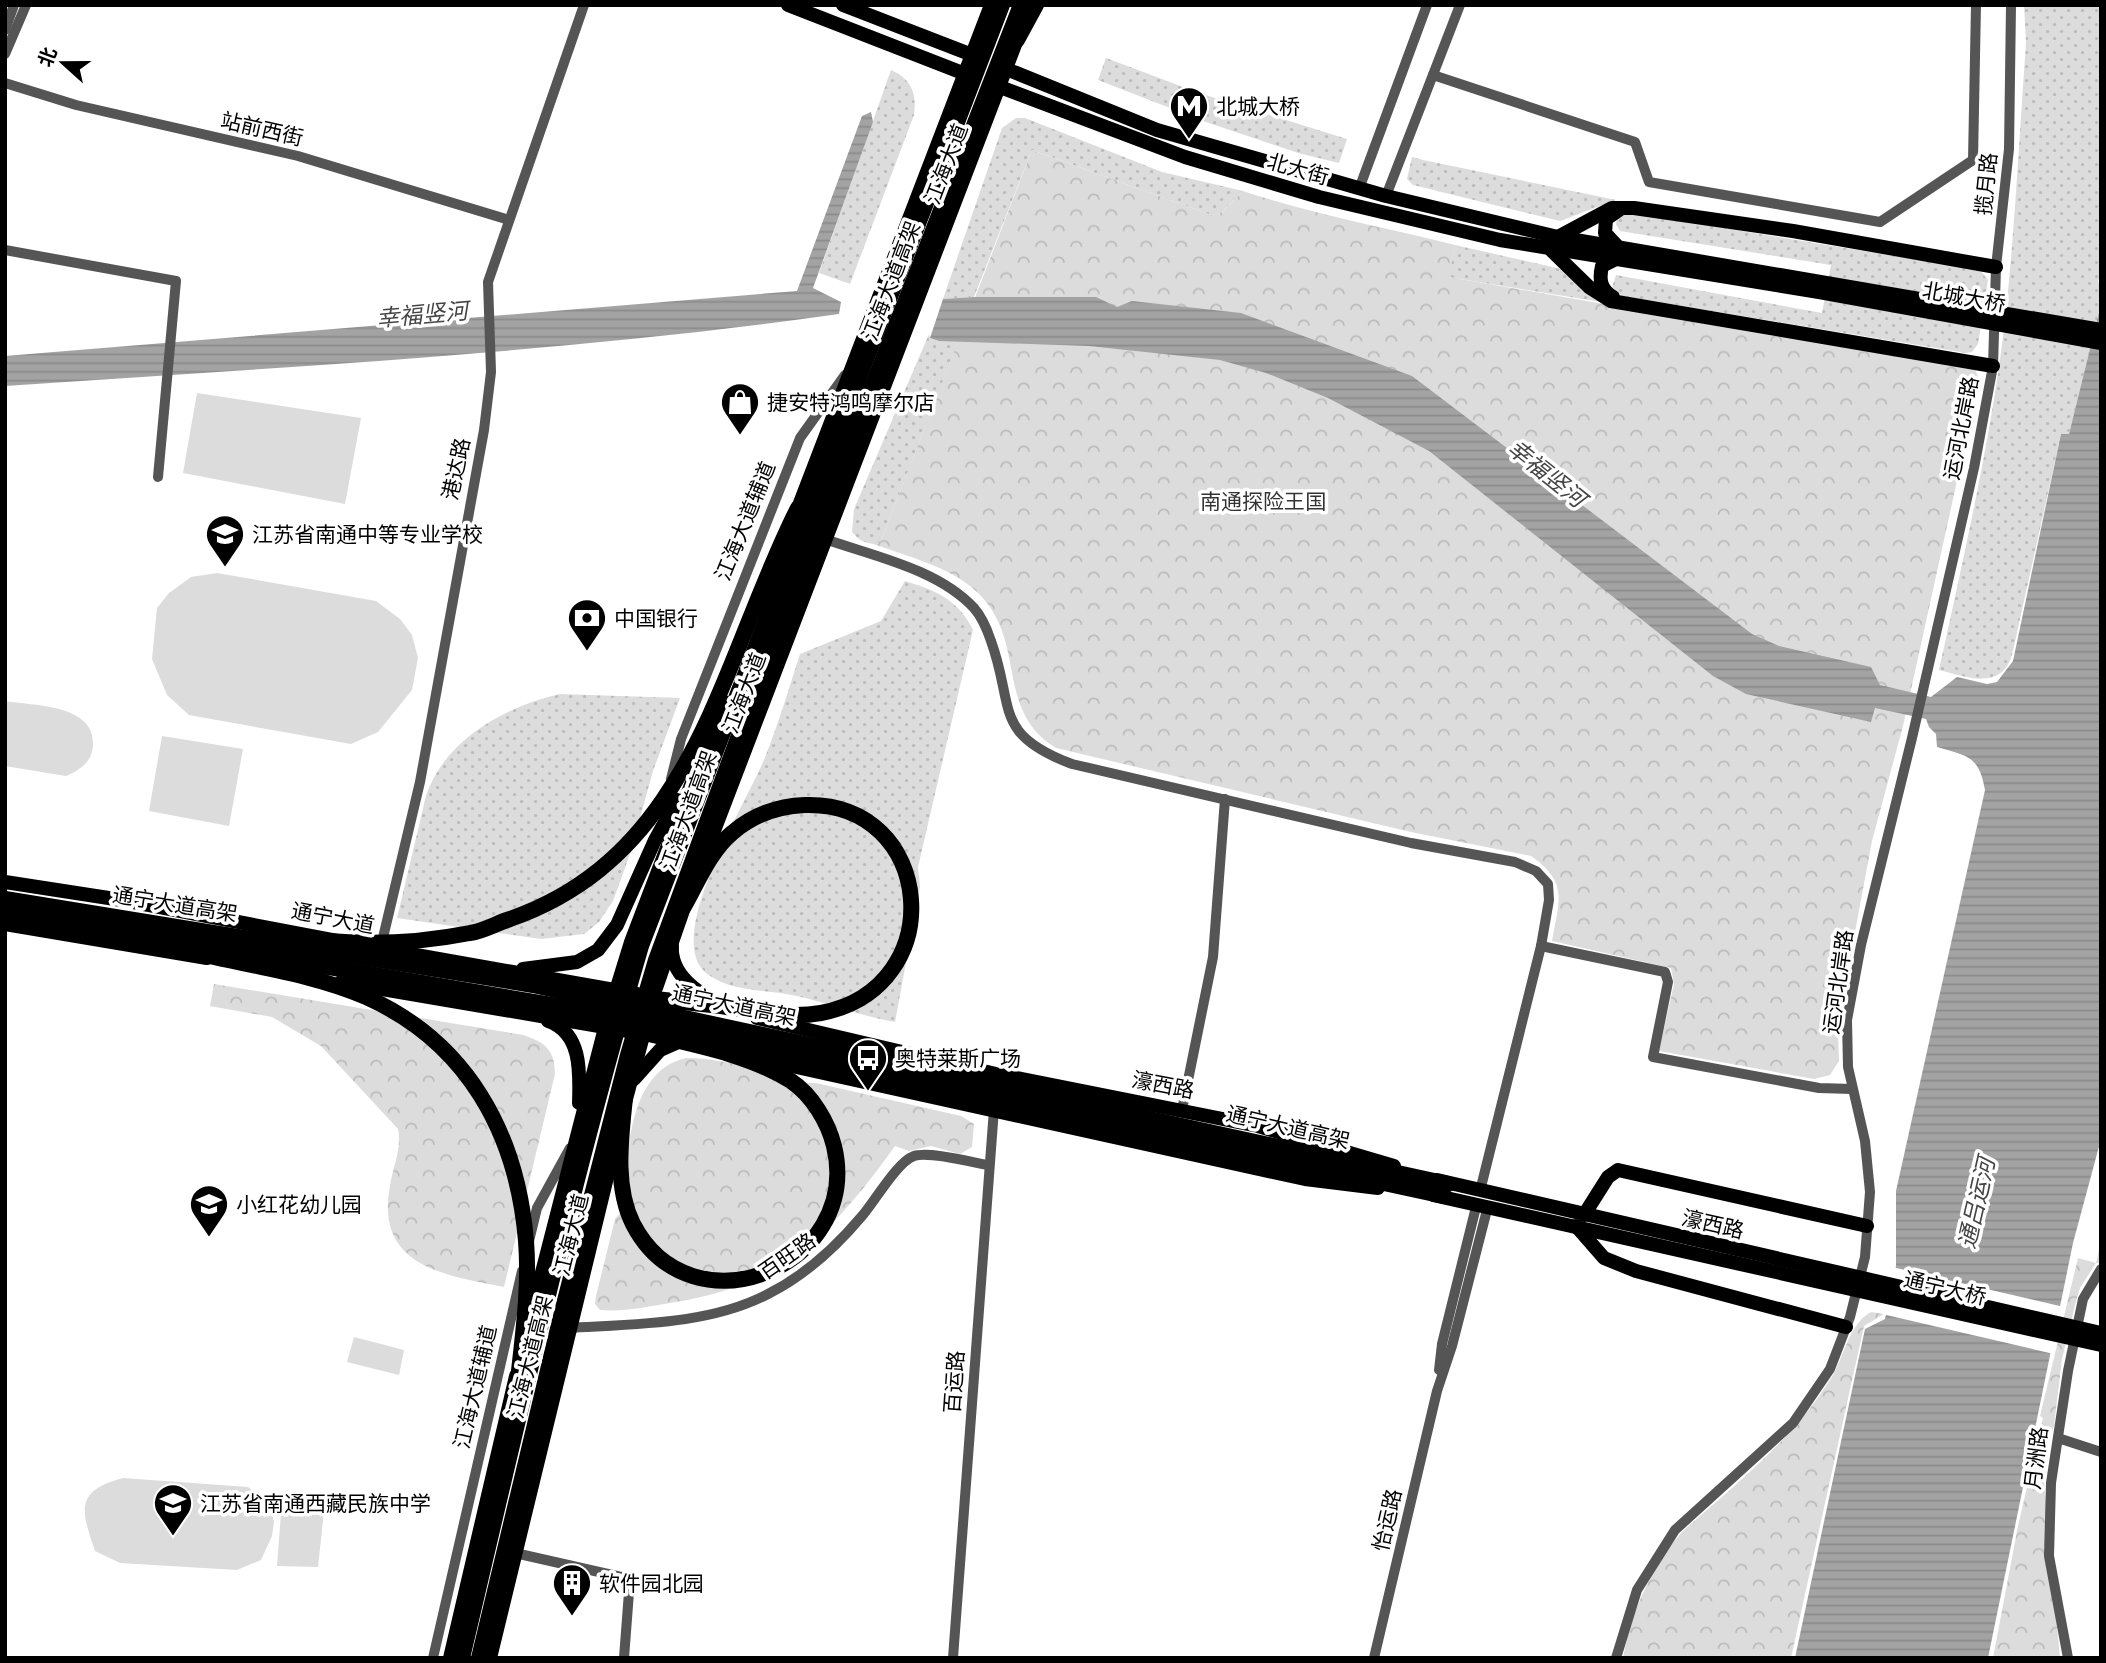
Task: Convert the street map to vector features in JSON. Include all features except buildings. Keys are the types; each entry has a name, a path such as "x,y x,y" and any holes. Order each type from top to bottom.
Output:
{"highway":[{"name":"江海大道高架","path":"462,1658 545,1303 607,1062 641,946 1002,5"},
{"name":"江海大道高架","path":"479,1658 560,1320 628,1055 656,960 789,600 1021,5"},
{"path":"1017,40 1036,5"},
{"path":"131,918 214,924 347,943 416,940 473,933 542,908 583,881 611,861 644,827 670,793 702,733 788,528 838,430"},
{"path":"533,985 794,1016 823,1012 865,995 898,964 906,946 912,910 905,868 881,834 862,819 844,810 817,804 790,805 769,810 731,834 710,860 656,960"},
{"name":"通宁大道高架","path":"5,899 533,985 1446,1190"},
{"name":"通宁大道高架","path":"5,912 96,926 529,1008 768,1047 1142,1123"},
{"path":"96,926 363,996 390,1009 433,1039 460,1065 488,1105 503,1141 520,1198 526,1242 526,1300 516,1395 462,1658"},
{"path":"529,1008 764,1068 792,1082 808,1097 831,1132 837,1176 830,1208 813,1239 800,1253 765,1275 729,1281 687,1272 655,1252 633,1223 620,1160 628,1055"}],"main road":[{"name":"北大街","path":"788,5 1185,157 1319,198 1555,243 1820,286"},
{"name":"北大街","path":"843,5 972,54 1157,130 1555,243"},
{"name":"江海大道","path":"450,1658 615,990 658,870 991,5"},
{"name":"江海大道","path":"490,1658 568,1328 653,997 673,937 825,538 1031,5"},
{"path":"1017,40 1046,5"},
{"path":"1993,366 1611,301 1589,287 1555,243 1599,213 1623,207 1793,231 1996,267"},
{"path":"1623,207 1606,219 1605,233 1617,253 1602,266 1599,279 1605,292 1626,304"},
{"name":"北城大桥","path":"1820,286 2101,330"},
{"name":"北城大桥","path":"1820,286 2101,342"},
{"path":"479,967 555,966 577,962 598,950 617,925 655,840 701,760"},
{"name":"通宁大道","path":"5,882 128,901 653,997"},
{"path":"5,924 529,1008 643,1034"},
{"path":"673,937 673,962 682,977 700,993 741,1015"},
{"name":"濠西路","path":"653,997 996,1074 1182,1110 1327,1144 1446,1190 1482,1200 1782,1267"},
{"path":"529,1008 567,1031 576,1048 580,1079 578,1133"},
{"name":"濠西路","path":"643,1034 1305,1179 1446,1190"},
{"path":"628,1090 650,1058 678,1042"},
{"path":"1846,1327 1636,1271 1604,1258 1580,1221 1608,1177 1618,1170 1867,1226"},
{"name":"通宁大桥","path":"1782,1267 2101,1333"},
{"name":"通宁大桥","path":"1782,1267 2101,1345"}],"street":[{"path":"5,30 14,5"},
{"path":"5,54 26,5"},
{"name":"港达路","path":"380,949 420,782 484,430 491,372 487,316 488,282 584,5"},
{"path":"1359,189 1427,5"},
{"path":"1386,196 1460,5"},
{"path":"1433,75 1635,142 1649,182 1880,222 1973,160 1976,5"},
{"name":"揽月路","path":"1993,366 1996,267 2009,149 2011,5"},
{"name":"站前西街","path":"5,82 76,105 298,156 509,220"},
{"path":"5,250 177,281 158,477"},
{"name":"江海大道辅道","path":"658,870 655,840 681,739 800,438 855,360"},
{"name":"运河北岸路","path":"1616,1658 1637,1590 1653,1561 1675,1530 1793,1423 1830,1369 1846,1327 1865,1257 1870,1192 1865,1140 1852,1088 1847,1020 1864,933 1974,468 1993,366"},
{"path":"825,538 933,579 961,595 977,610 993,647 1011,718 1029,744 1072,764 1225,799 1213,957 1182,1110"},
{"name":"怡运路","path":"1225,799 1411,843 1515,862 1536,872 1548,884 1549,900 1541,946 1482,1200 1442,1344 1437,1391 1374,1658"},
{"path":"1541,946 1665,972 1668,982 1653,1057 1819,1088 1852,1088"},
{"name":"百运路","path":"953,1658 994,1109"},
{"name":"江海大道辅道","path":"433,1658 537,1208 578,1133"},
{"name":"百旺路","path":"568,1328 701,1316 739,1306 768,1294 831,1250 862,1217 906,1160 918,1155 988,1165"},
{"name":"月洲路","path":"2068,1658 2049,1556 2051,1483 2083,1299 2099,1275"},
{"path":"2058,1438 2101,1452"},
{"path":"515,1553 630,1578 624,1658"}],"green space":[{"path":"2024,5 2101,5 2101,270 2098,282 2101,283 2101,304 2069,434 2061,434 2012,655 2000,674 1982,679 1939,670 1964,557 1999,367 2015,205 2026,43"},
{"path":"1106,58 1199,93 1347,139 1339,163 1298,153 1206,122 1098,80"},
{"path":"891,70 908,82 913,93 914,115 850,284 819,273"},
{"path":"1016,118 1025,118 1162,172 1243,191 1221,213 1211,215 1032,150 974,297 943,299 1002,128"},
{"name":"南通探险王国","path":"1032,150 1211,215 1221,213 1243,191 1455,245 1449,277 1975,369 1978,377 1970,422 1903,726 1872,841 1838,1027 1839,1061 1830,1075 1814,1079 1659,1051 1674,984 1671,968 1552,941 1558,903 1556,884 1543,866 1531,856 1411,832 1056,748 1037,733 1025,715 1017,695 1002,631 992,611 977,592 941,568 871,543 881,541"},
{"path":"1412,157 1616,200 1560,221 1413,185 1407,179"},
{"path":"1626,212 1980,270 1988,280 1978,344 1972,352 1966,353 1622,296 1612,287 1616,275 1822,313 1831,265 1620,231 1616,224 1617,218"},
{"path":"1455,245 1561,269 1601,302 1448,277"},
{"path":"929,334 930,338 939,341 959,340 881,541 865,542 852,532 854,509"},
{"path":"197,393 361,418 345,504 183,473"},
{"path":"217,573 376,601 400,619 412,635 418,658 412,690 378,732 351,744 189,715 167,695 152,659 157,608 169,593 191,577"},
{"path":"905,581 945,598 961,611 973,630 918,867 920,887 895,1022 797,996 737,987 715,979 705,972 695,954 695,928 714,865 766,755 800,654 881,621"},
{"path":"560,694 680,698 653,771 630,854 613,901 599,922 584,934 541,939 397,918 426,796 447,758 462,742 499,717 519,707"},
{"path":"5,701 46,706 74,714 91,732 93,745 88,761 66,776 5,766"},
{"path":"162,736 243,749 229,826 149,811"},
{"path":"214,984 523,1035 547,1048 553,1059 555,1074 504,1287 437,1271 403,1250 393,1234 388,1213 390,1186 399,1144 398,1129 321,1046 272,1017 210,1006"},
{"path":"686,1058 734,1064 796,1081 816,1083 961,1116 974,1124 972,1147 960,1154 931,1146 909,1151 895,1146 849,1205 825,1230 773,1269 743,1284 670,1303 626,1310 600,1310 595,1304 596,1296 615,1219 623,1210 629,1144 641,1099 651,1081 666,1066"},
{"path":"2101,1241 2101,1263 2096,1263"},
{"path":"2078,1258 2096,1263 2080,1288 2075,1305 2062,1359 2054,1426 2042,1461 2060,1658 1993,1658 2018,1526 2043,1418 2040,1416"},
{"path":"1871,1312 1884,1314 1864,1326 1791,1658 1623,1658 1637,1607 1671,1546 1682,1532 1744,1478 1801,1420 1833,1375 1857,1324"},
{"path":"354,1337 404,1350 399,1375 347,1362"},
{"path":"123,1478 248,1487 269,1503 274,1522 272,1536 261,1560 237,1570 120,1563 95,1551 87,1525 85,1505 96,1489"},
{"path":"282,1500 325,1502 318,1567 277,1566"}],"water":[{"path":"871,112 873,122 813,288 841,302 839,314 735,328 527,349 5,386 5,356 797,291 862,116"},
{"name":"通吕运河","path":"1096,297 1117,307 1132,301 1241,313 1412,376 1752,634 1779,646 1871,667 1880,685 1931,697 1957,677 1987,684 1997,682 2013,661 2061,434 2069,434 2101,304 2101,1139 2073,1243 1988,1658 1795,1658 1865,1329 1885,1319 1896,1266 1896,1191 1985,790 1975,764 1964,756 1937,747 1936,734 1926,719 1875,708 1871,722 1746,694 1713,676 1429,451 1328,398 1266,373 1220,360 1089,346 939,341 930,338 943,299"}],"pier":[{"path":"1892,1267 2064,1307 2054,1354 1882,1314"}],"place":[{"name":"北城大桥","path":"1189,140"},
{"name":"捷安特鸿鸣摩尔店","path":"740,436"},
{"name":"江苏省南通中等专业学校","path":"225,568"},
{"name":"中国银行","path":"587,652"},
{"name":"奥特莱斯广场","path":"868,1092"},
{"name":"小红花幼儿园","path":"209,1238"},
{"name":"江苏省南通西藏民族中学","path":"173,1537"},
{"name":"软件园北园","path":"572,1617"}],"water label":[{"name":"幸福竖河","path":"422,314"},
{"name":"幸福竖河","path":"1547,473"}]}
